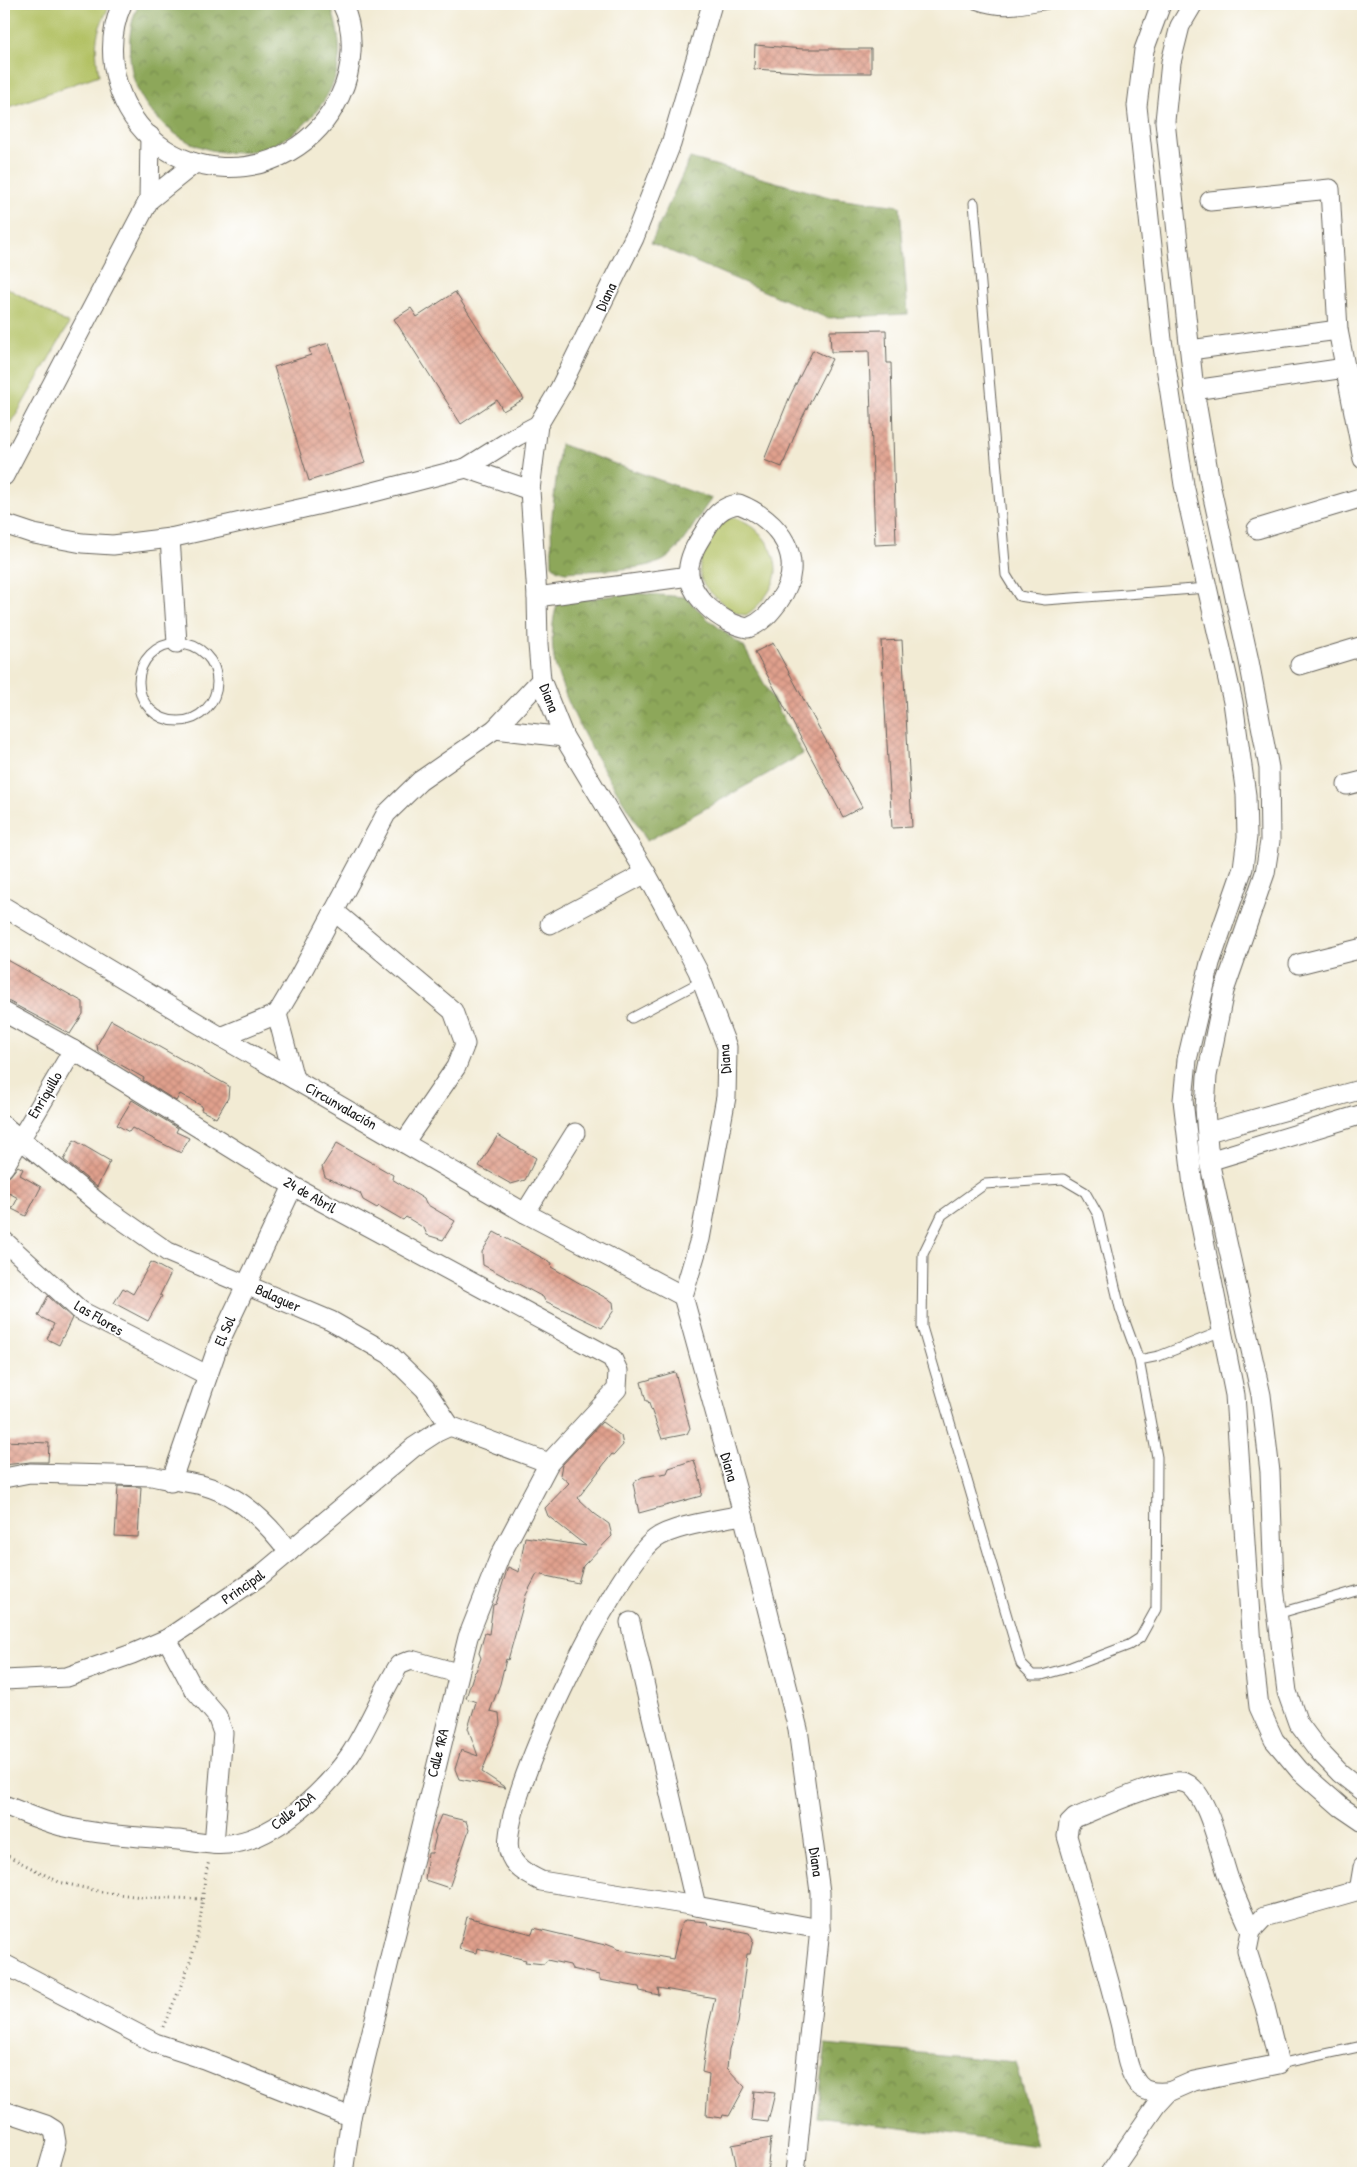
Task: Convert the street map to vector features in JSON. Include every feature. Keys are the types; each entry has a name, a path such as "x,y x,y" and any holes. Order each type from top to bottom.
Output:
{"street":[{"path":"122,4 117,16 112,42 114,68 120,93 133,116 150,136 179,156 195,163 221,168 248,167 273,161 297,149 317,132 334,111 345,87 351,61 350,34 342,4"},
{"name":"Diana","path":"712,4 671,144 634,238 560,388 538,425 530,490 541,680 564,737 646,873 702,981 727,1047 726,1097 700,1239 683,1296 798,1729 820,1892 820,1929 795,2173"},
{"path":"1161,4 1144,50 1137,106 1162,340 1184,485 1233,702 1246,795 1247,837 1243,868 1210,963 1187,1060 1183,1100 1193,1186 1235,1395 1252,1646 1259,1707 1274,1740 1300,1771 1341,1807 1363,1822"},
{"path":"1193,4 1180,26 1172,62 1165,121 1194,390 1211,488 1249,661 1269,768 1270,841 1266,865 1224,991 1207,1076 1205,1109 1209,1160 1261,1396 1270,1472 1277,1614 1287,1692 1298,1723 1319,1751 1363,1791"},
{"path":"149,200 150,136"},
{"path":"4,476 149,200 195,163"},
{"path":"1210,201 1330,189 1338,330 1363,459"},
{"path":"1190,350 1338,330"},
{"path":"1194,390 1345,368"},
{"path":"4,524 34,534 82,543 113,545 170,538 366,494 466,468 538,425"},
{"path":"466,468 530,490"},
{"path":"1257,529 1363,497"},
{"path":"739,504 765,517 774,525 787,547 792,566 790,580 782,597 765,619 748,628 740,627 727,621 707,605 695,590 689,576 692,556 718,512 730,505 739,504"},
{"path":"170,538 177,643"},
{"path":"537,597 689,576"},
{"path":"1300,665 1363,646"},
{"path":"221,1037 277,1014 386,814 420,781 495,729 541,680"},
{"path":"495,729 564,737"},
{"path":"550,924 646,873"},
{"name":"Circunvalación","path":"4,907 221,1037 525,1213 683,1296"},
{"path":"334,911 453,1011 465,1044 456,1067 404,1143"},
{"path":"1299,964 1363,948"},
{"name":"24 de Abril","path":"4,1012 73,1050 293,1186 612,1358 618,1370"},
{"path":"277,1014 294,1079"},
{"name":"Enriquillo","path":"4,1167 73,1050"},
{"path":"1208,1132 1363,1089"},
{"path":"1209,1160 1363,1114"},
{"name":"Balaguer","path":"4,1126 101,1205 168,1252 331,1321 389,1354 425,1389 450,1426"},
{"path":"525,1213 575,1133"},
{"name":"El Sol","path":"171,1482 207,1375 293,1186"},
{"name":"Las Flores","path":"4,1241 81,1311 207,1375"},
{"name":"Calle 1RA","path":"343,2173 351,2117 468,1637 500,1556 549,1463 617,1388 618,1370"},
{"path":"450,1426 549,1463"},
{"name":"Principal","path":"4,1680 67,1677 168,1639 260,1576 414,1447 450,1426"},
{"path":"4,1478 30,1474 152,1476 171,1482 205,1486 242,1502 280,1539 289,1552"},
{"path":"741,1514 666,1532 653,1540 638,1558 601,1614 572,1666 520,1794 509,1836 509,1851 514,1863 525,1874 541,1881 696,1906 820,1929"},
{"path":"630,1622 696,1906"},
{"path":"168,1639 193,1688 217,1716 223,1733 214,1844"},
{"name":"Calle 2DA","path":"4,1805 60,1825 96,1832 214,1844 234,1844 259,1836 283,1822 316,1793 350,1755 370,1722 399,1665 411,1660 458,1673"},
{"path":"1251,1931 1230,1881 1206,1807 1193,1787 1183,1782 1165,1783 1074,1818 1069,1824 1068,1836 1120,2021 1129,2066 1138,2084 1152,2093 1169,2092 1194,2081 1279,2064 1247,1952 1251,1931 1264,1917 1361,1890 1363,1867"},
{"path":"4,1964 155,2043 204,2059 351,2117"},
{"path":"1110,2173 1157,2105 1169,2092"},
{"path":"4,2111 46,2125 54,2130 56,2142 47,2173"}],"lane":[{"path":"975,4 986,8 1011,11 1047,4"},
{"path":"974,203 1006,575 1010,582 1019,596 1045,600 1208,588"},
{"path":"177,643 189,645 200,650 209,659 215,670 217,682 215,695 209,706 189,720 177,722 159,716 144,702 139,690 139,676 144,663 152,653 164,646 177,643"},
{"path":"632,1018 702,981"},
{"path":"1063,1179 1085,1192 1098,1215 1120,1308 1139,1360 1157,1457 1156,1609 1140,1638 1129,1645 1042,1676 1032,1674 1021,1664 922,1327 923,1254 942,1215 985,1184 1063,1179"},
{"path":"1139,1360 1159,1356 1222,1331"},
{"path":"1277,1614 1363,1589"},
{"path":"1279,2064 1363,2046"}],"path":[{"path":"155,2043 186,1976 198,1933 205,1875 214,1844"},
{"path":"4,1854 59,1882 102,1892 142,1897 202,1898"}],"green space":[{"path":"4,4 111,4 97,38 99,75 4,109"},
{"path":"139,4 330,4 337,27 339,43 339,59 335,80 326,98 314,114 298,130 280,142 260,149 239,152 219,151 198,146 179,136 161,122 145,103 138,89 132,74 130,42 131,26"},
{"path":"690,158 829,197 900,206 908,314 827,318 651,243"},
{"path":"4,286 69,324 4,436"},
{"path":"560,444 712,499 682,542 664,560 655,564 617,569 565,572 556,569 552,565 551,525"},
{"path":"730,517 747,523 762,536 768,544 775,562 775,577 770,590 761,602 746,615 732,611 712,594 702,581 700,572 702,554 706,545 717,529"},
{"path":"632,593 685,597 709,620 744,647 803,754 647,841 595,755 572,710 555,664 552,633 558,603"},
{"path":"826,2044 1015,2062 1038,2146 817,2117"}],"building":[{"path":"755,45 803,49 871,49 871,73 816,73 754,69"},
{"path":"455,292 524,399 503,411 497,400 461,424 394,319 411,308 417,317"},
{"path":"886,330 887,363 891,363 896,544 875,545 869,351 831,352 830,331"},
{"path":"329,343 365,463 309,481 274,367 311,355 309,349"},
{"path":"813,350 832,359 800,422 782,467 764,460 790,396"},
{"path":"902,640 912,827 892,828 881,641"},
{"path":"773,643 862,807 843,817 755,652"},
{"path":"4,958 83,1002 83,1014 70,1034 4,999"},
{"path":"111,1020 229,1086 228,1098 216,1118 201,1110 202,1106 180,1094 176,1101 143,1080 144,1078 98,1052 97,1045"},
{"path":"132,1100 178,1128 176,1132 189,1138 181,1153 132,1128 129,1132 117,1125"},
{"path":"498,1135 536,1158 525,1180 511,1184 479,1166"},
{"path":"74,1140 110,1161 97,1187 64,1160"},
{"path":"337,1143 393,1175 392,1179 424,1199 426,1204 455,1221 443,1240 427,1235 424,1228 406,1217 403,1220 379,1206 377,1208 363,1200 360,1193 325,1177 322,1167"},
{"path":"18,1166 23,1169 20,1175 41,1187 26,1216 12,1209 18,1198 9,1193 4,1203 4,1178 10,1176"},
{"path":"494,1232 552,1263 551,1267 613,1302 614,1310 602,1328 545,1301 543,1297 483,1265 482,1252"},
{"path":"151,1262 171,1273 160,1295 162,1296 148,1321 114,1303 123,1288 133,1294"},
{"path":"48,1296 72,1318 59,1345 47,1339 54,1324 38,1316"},
{"path":"675,1372 690,1428 687,1434 662,1439 648,1401 646,1401 641,1382"},
{"path":"602,1422 621,1436 623,1445 614,1455 612,1454 578,1498 609,1524 612,1536 583,1566 578,1583 537,1574 526,1595 508,1660 506,1659 500,1684 490,1711 499,1713 500,1724 482,1772 506,1788 459,1779 455,1769 461,1750 478,1756 468,1728 476,1702 466,1698 481,1658 479,1653 485,1633 489,1634 493,1605 496,1604 508,1567 519,1572 525,1537 586,1546 548,1516 545,1508 569,1483 560,1475 562,1465"},
{"path":"4,1441 49,1443 48,1462 4,1465"},
{"path":"694,1460 702,1486 701,1496 639,1513 633,1483 642,1477 667,1473 669,1468"},
{"path":"118,1486 141,1487 138,1537 115,1536"},
{"path":"441,1815 466,1821 469,1830 449,1888 425,1880 428,1853 432,1853 436,1836 434,1832"},
{"path":"467,1917 532,1934 534,1928 605,1945 606,1943 617,1949 673,1959 681,1925 685,1920 707,1922 708,1925 749,1933 753,1940 750,1954 747,1954 738,2023 729,2049 727,2068 745,2087 729,2116 723,2115 722,2118 706,2116 709,2074 702,2072 708,2028 715,1998 658,1988 659,1995 640,1991 639,1987 599,1980 599,1975 572,1969 570,1965 547,1960 544,1964 525,1962 526,1960 477,1948 476,1953 459,1949"},
{"path":"754,2091 775,2093 768,2122 751,2120"},
{"path":"771,2138 767,2173 738,2173 732,2145"}]}
